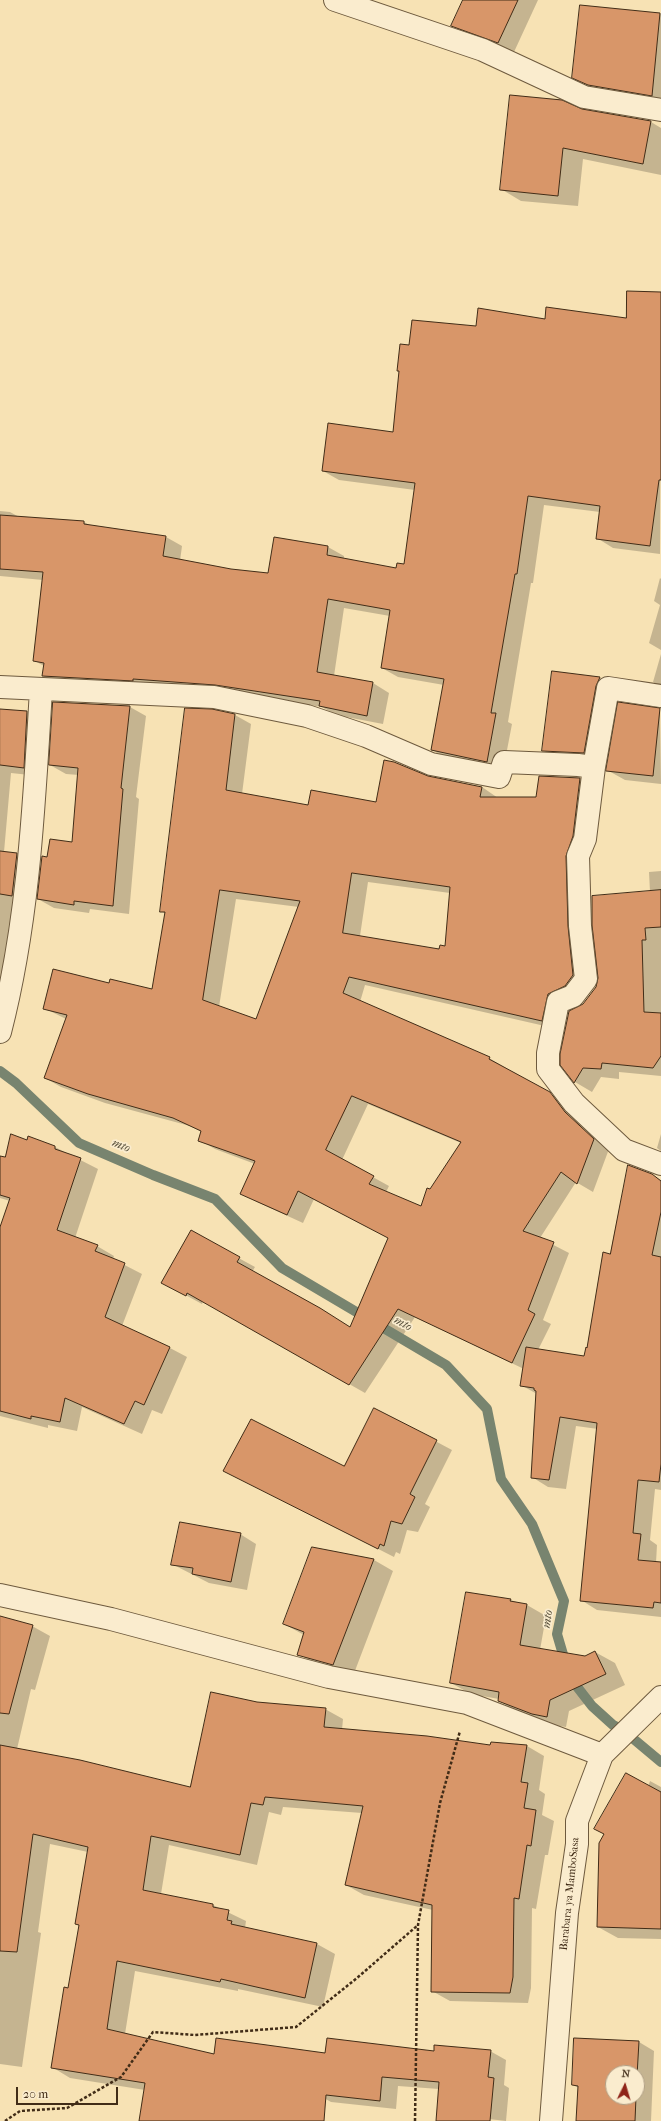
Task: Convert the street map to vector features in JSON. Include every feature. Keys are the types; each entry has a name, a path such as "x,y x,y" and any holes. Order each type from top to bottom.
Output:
{"street":[{"path":"335,0 483,50 584,97 661,110"},
{"path":"0,687 214,697 307,716 366,736 431,764 499,777 504,762 594,767"},
{"path":"661,696 608,688 594,767 585,839 578,856 580,926 586,979 573,996 558,1002 548,1053 548,1069 574,1103 624,1150 661,1164"},
{"path":"0,1032 13,984 23,918 34,812 41,690"},
{"path":"0,1595 111,1619 329,1677 467,1703 602,1755"},
{"name":"Barabara ya MamboSasa","path":"551,2121 567,1913 578,1844 577,1821 602,1755 661,1696"}],"path":[{"path":"415,2121 418,1925 440,1803 467,1703"},
{"path":"5,2121 20,2111 67,2108 121,2077 153,2032 195,2035 296,2027 357,1978 418,1925"}],"building":[{"path":"463,0 518,0 498,43 451,26"},
{"path":"580,5 660,13 652,96 588,85 572,78"},
{"path":"510,95 562,100 582,109 651,121 643,164 563,148 558,196 500,190"},
{"path":"627,291 661,292 661,480 659,480 650,546 596,539 600,506 528,496 517,574 515,574 491,713 496,713 487,762 431,750 444,679 381,668 390,610 328,599 317,672 373,682 367,716 319,706 320,701 215,685 133,679 133,681 42,676 44,663 33,661 43,572 0,569 0,515 84,521 84,524 166,536 163,556 231,569 268,573 274,537 328,546 327,555 396,568 397,563 404,564 415,483 322,471 328,423 393,432 400,344 409,345 412,320 476,326 478,308 545,319 546,307 626,318"},
{"path":"552,671 600,677 596,686 584,753 542,751"},
{"path":"53,702 130,706 121,788 123,789 113,906 74,901 74,905 37,899 42,856 47,857 50,839 72,842 78,768 49,765"},
{"path":"618,702 660,708 653,776 606,771"},
{"path":"185,708 212,709 235,714 226,790 308,805 311,790 376,802 384,760 394,762 428,776 482,787 480,797 536,797 539,776 580,778 573,836 566,856 568,926 573,975 565,986 548,994 542,1021 349,977 343,993 490,1057 489,1059 550,1092 565,1112 594,1139 577,1184 561,1172 523,1231 554,1242 528,1310 535,1314 512,1363 398,1309 349,1385 187,1293 186,1296 161,1283 191,1230 240,1257 237,1262 320,1308 350,1327 388,1238 298,1191 287,1215 240,1194 255,1161 198,1141 201,1131 173,1118 88,1094 44,1078 67,1015 43,1009 53,969 109,983 110,979 152,989 165,912 160,912","holes":["352,873 450,887 445,946 440,945 439,949 343,933","220,890 300,901 256,1019 203,1000","352,1096 461,1142 430,1189 427,1188 421,1206 369,1184 374,1176 326,1150"]},
{"path":"0,709 27,711 24,768 0,765"},
{"path":"0,851 17,853 12,896 0,894"},
{"path":"661,890 661,927 645,928 646,940 642,940 644,1012 661,1013 661,1056 653,1068 602,1063 601,1069 583,1068 574,1083 560,1065 560,1054 569,1011 583,1004 596,987 598,978 592,925 592,896"},
{"path":"11,1134 27,1140 28,1136 55,1146 55,1149 81,1158 57,1230 98,1245 95,1251 125,1263 105,1317 170,1347 144,1405 135,1401 124,1424 65,1398 60,1422 31,1416 31,1419 0,1411 0,1227 10,1198 0,1195 0,1156 5,1157"},
{"path":"628,1165 652,1174 661,1181 661,1212 652,1255 661,1257 661,1464 659,1482 638,1480 633,1533 641,1534 638,1560 661,1562 661,1603 654,1602 653,1608 580,1601 597,1423 560,1417 549,1480 531,1478 536,1391 534,1388 520,1386 526,1347 584,1356 586,1347 587,1348 603,1252 610,1254"},
{"path":"374,1408 437,1440 410,1494 415,1497 402,1524 391,1521 384,1546 380,1544 378,1549 223,1471 251,1419 344,1466"},
{"path":"180,1522 241,1533 231,1582 192,1574 193,1568 171,1565"},
{"path":"312,1547 374,1559 333,1665 297,1655 304,1632 283,1624"},
{"path":"466,1592 511,1599 510,1601 527,1604 520,1645 585,1656 595,1651 606,1674 550,1700 547,1717 532,1714 498,1701 499,1692 450,1683"},
{"path":"0,1616 33,1625 9,1714 0,1713"},
{"path":"211,1692 257,1702 326,1708 324,1727 427,1736 490,1745 491,1742 527,1745 521,1782 528,1783 524,1808 536,1810 531,1846 527,1845 519,1899 514,1898 513,1977 510,1993 431,1992 432,1905 345,1885 363,1806 265,1797 263,1805 251,1803 240,1855 151,1836 143,1890 213,1904 213,1907 229,1910 227,1920 232,1921 231,1924 317,1943 305,1998 221,1979 220,1982 117,1961 107,2029 214,2054 216,2038 325,2053 327,2038 434,2051 434,2045 491,2050 488,2077 494,2078 490,2121 436,2121 439,2082 382,2077 380,2101 326,2095 324,2121 139,2121 145,2083 51,2068 64,1987 68,1988 79,1925 75,1924 88,1847 33,1834 17,1952 0,1951 0,1745 80,1760 190,1787"},
{"path":"626,1773 661,1792 661,1929 597,1927 599,1843 604,1834 594,1829"},
{"path":"574,2038 639,2041 638,2065 605,2065 605,2105 636,2105 635,2121 576,2121 578,2086 572,2085"}],"waterway":[{"name":"mto","path":"0,1071 16,1083 79,1143 153,1175 215,1199 282,1268 446,1365 487,1409 501,1479 532,1524 564,1601 557,1634 567,1668 578,1688 592,1706 613,1725 624,1731 661,1762"}]}
